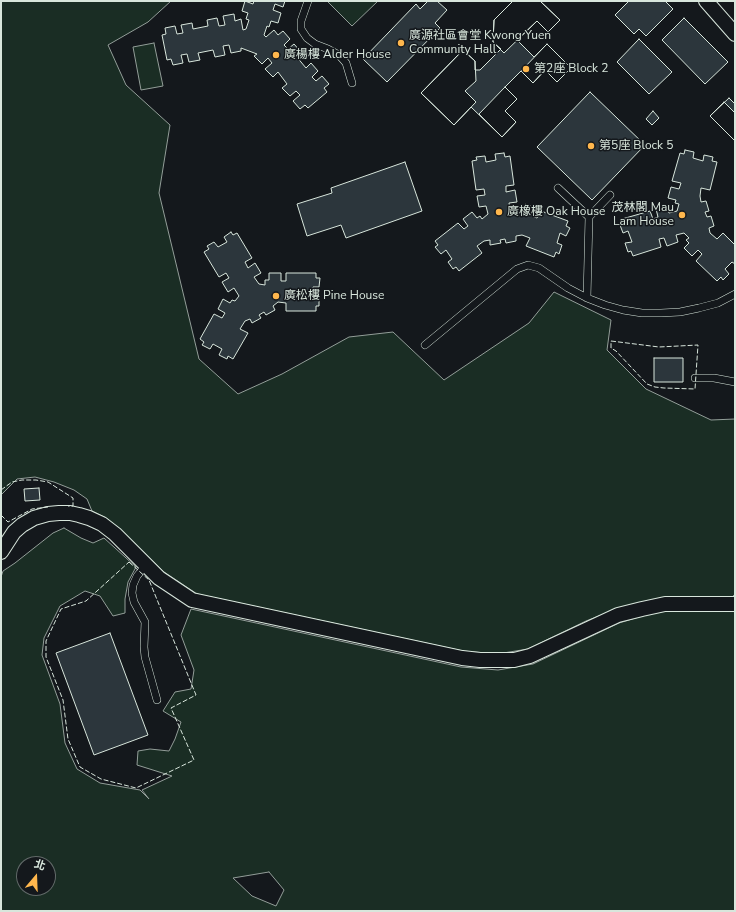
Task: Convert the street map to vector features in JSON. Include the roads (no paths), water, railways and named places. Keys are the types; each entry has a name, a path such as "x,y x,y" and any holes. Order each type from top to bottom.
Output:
{"street":[{"path":"706,1 735,34"},
{"path":"1,552 14,532 28,521 48,514 70,513 89,518 102,524 115,534 146,565 168,584 195,601 462,658 480,660 514,660 530,656 618,615 642,609 665,604 735,604"}],"lane":[{"path":"308,1 301,21 301,30 307,38 315,44 339,55 346,63 352,83"},
{"path":"558,188 589,217"},
{"path":"587,298 589,217 610,195"},
{"path":"425,345 518,269 528,265 539,268 568,288 587,298 604,305 623,310 661,313 680,312 718,303 735,294"},
{"path":"696,378 714,378 735,382"},
{"path":"146,565 137,576 133,585 132,593 134,602 144,622 145,657 157,700"}],"place":[{"name":"廣源社區會堂 Kwong Yuen Community Hall","path":"401,43"},
{"name":"廣楊樓 Alder House","path":"276,55"},
{"name":"第2座 Block 2","path":"526,69"},
{"name":"第5座 Block 5","path":"591,146"},
{"name":"廣橡樓 Oak House","path":"499,212"},
{"name":"茂林閣 Mau Lam House","path":"682,215"},
{"name":"廣松樓 Pine House","path":"276,296"}]}
